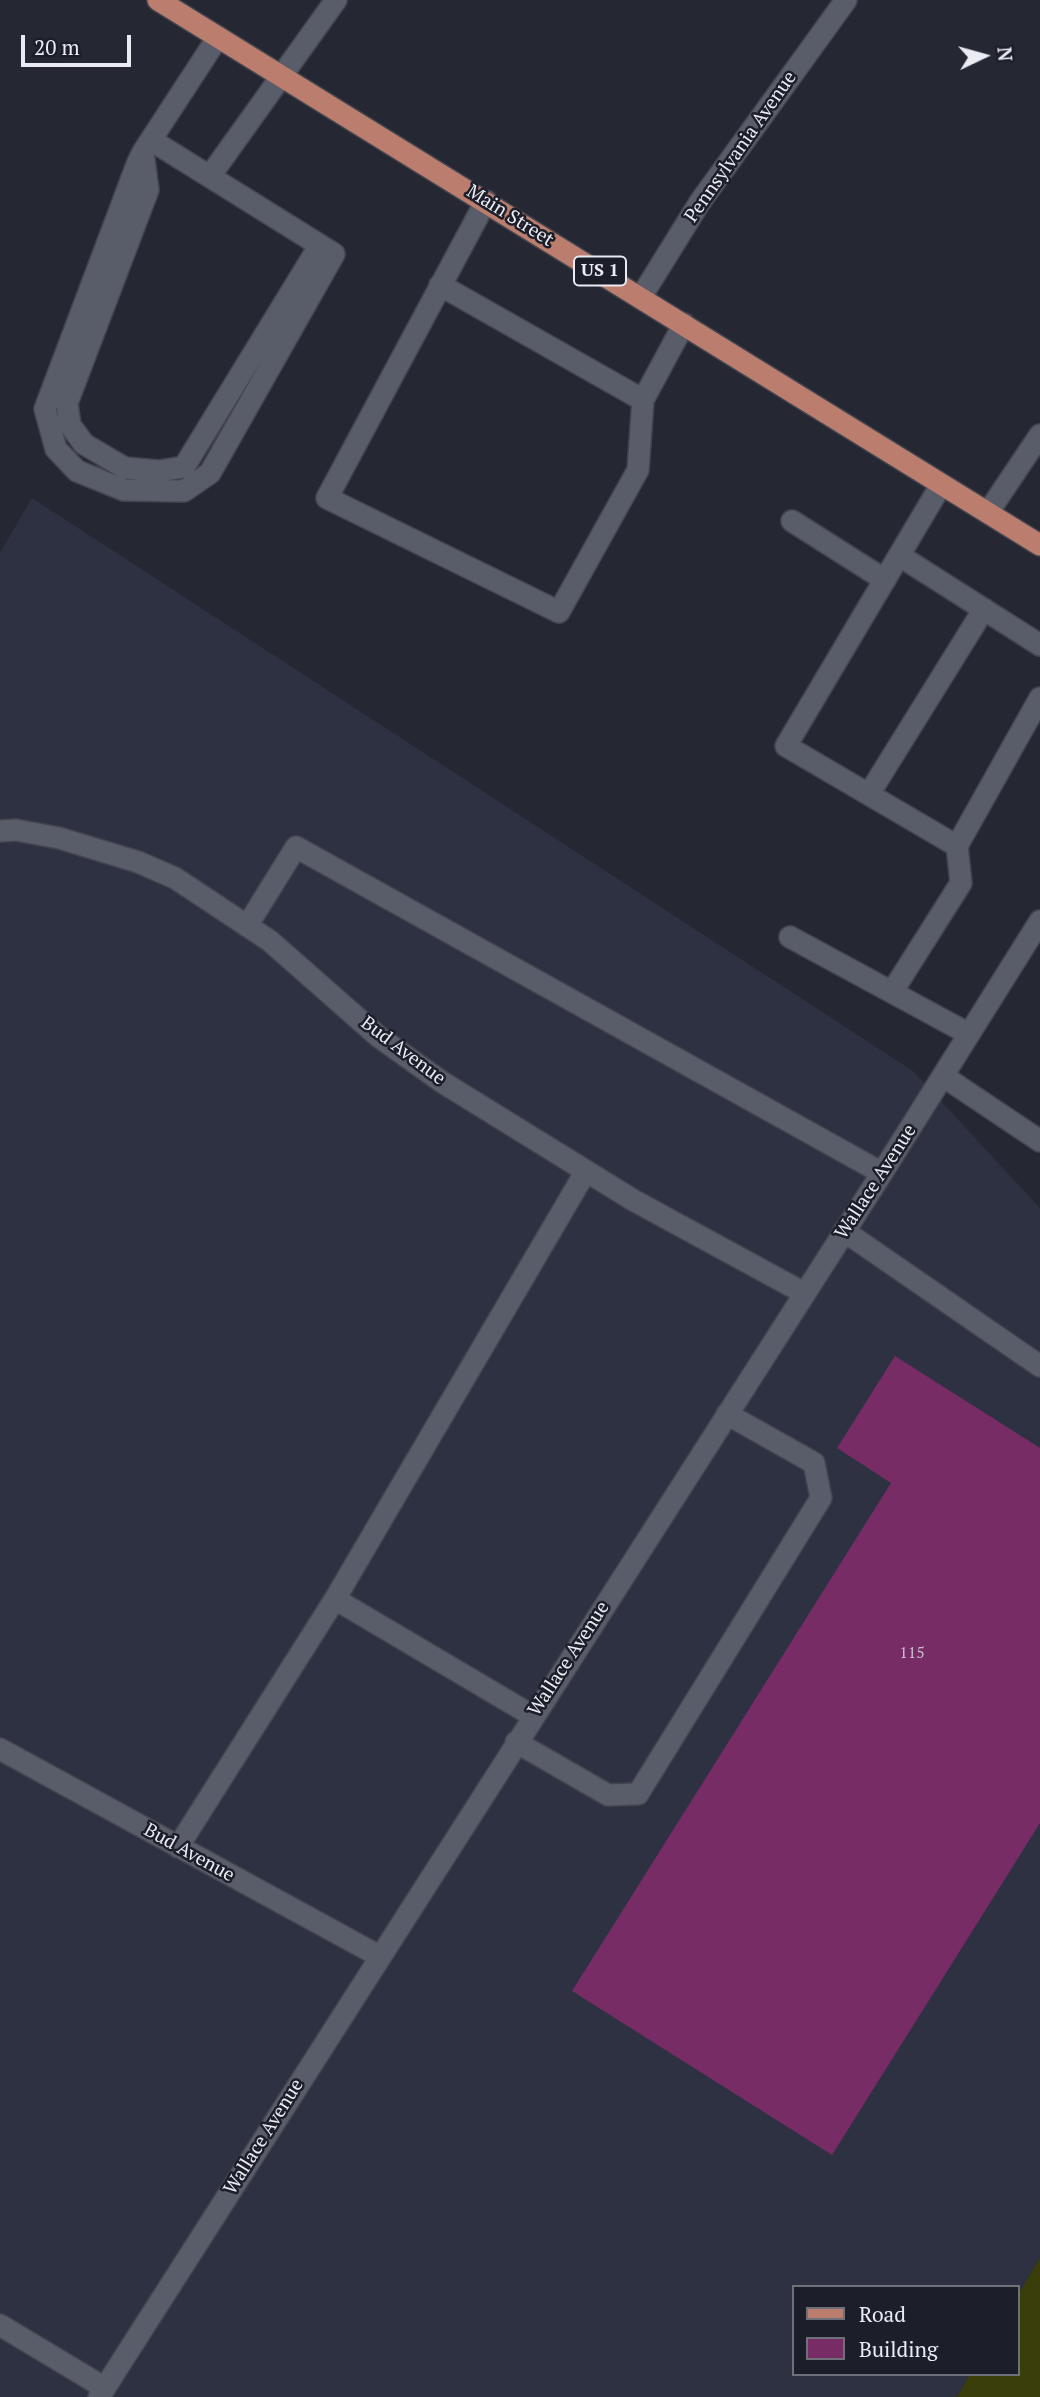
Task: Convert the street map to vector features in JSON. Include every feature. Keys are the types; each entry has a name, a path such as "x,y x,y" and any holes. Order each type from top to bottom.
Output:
{"main road":[{"name":"Main Street","path":"158,0 941,485 989,510 1040,545"}],"street":[{"path":"210,176 336,0"},
{"name":"Pennsylvania Avenue","path":"641,297 700,202 846,0"},
{"path":"147,146 210,176 334,254 210,473 184,491 124,490 77,471 56,449 45,409 147,146 218,37"},
{"path":"486,201 327,498 559,611 638,470 643,400 684,324"},
{"path":"440,285 643,400"},
{"path":"989,510 1040,435"},
{"path":"941,485 786,746 957,846"},
{"path":"792,521 885,580"},
{"path":"900,555 1040,645"},
{"path":"869,794 984,609"},
{"path":"892,992 961,884 957,846 1040,698"},
{"name":"Bud Avenue","path":"0,831 16,830 59,838 138,862 175,878 270,941 379,1037 442,1082 586,1171 804,1293"},
{"path":"247,926 296,847 882,1173"},
{"name":"Wallace Avenue","path":"102,2393 379,1955 882,1173 1040,921"},
{"path":"790,937 969,1034"},
{"path":"943,1076 1040,1141"},
{"path":"178,1847 335,1600 586,1171"},
{"path":"844,1231 1040,1366"},
{"path":"516,1742 608,1795 638,1794 821,1498 814,1463 727,1414"},
{"path":"335,1600 533,1716"},
{"name":"Bud Avenue","path":"0,1749 379,1955"},
{"path":"0,2325 102,2393"}],"shaded area":[{"path":"32,498 913,1071 1040,1208 1040,2258 1019,2293 1019,2285 792,2285 792,2376 969,2376 957,2397 0,2397 0,553"}],"green space":[{"path":"1040,2258 1040,2397 957,2397 969,2376 1019,2376 1019,2293"}],"building":[{"path":"895,1356 1040,1448 1040,1823 832,2155 572,1991 891,1483 837,1448"}]}
